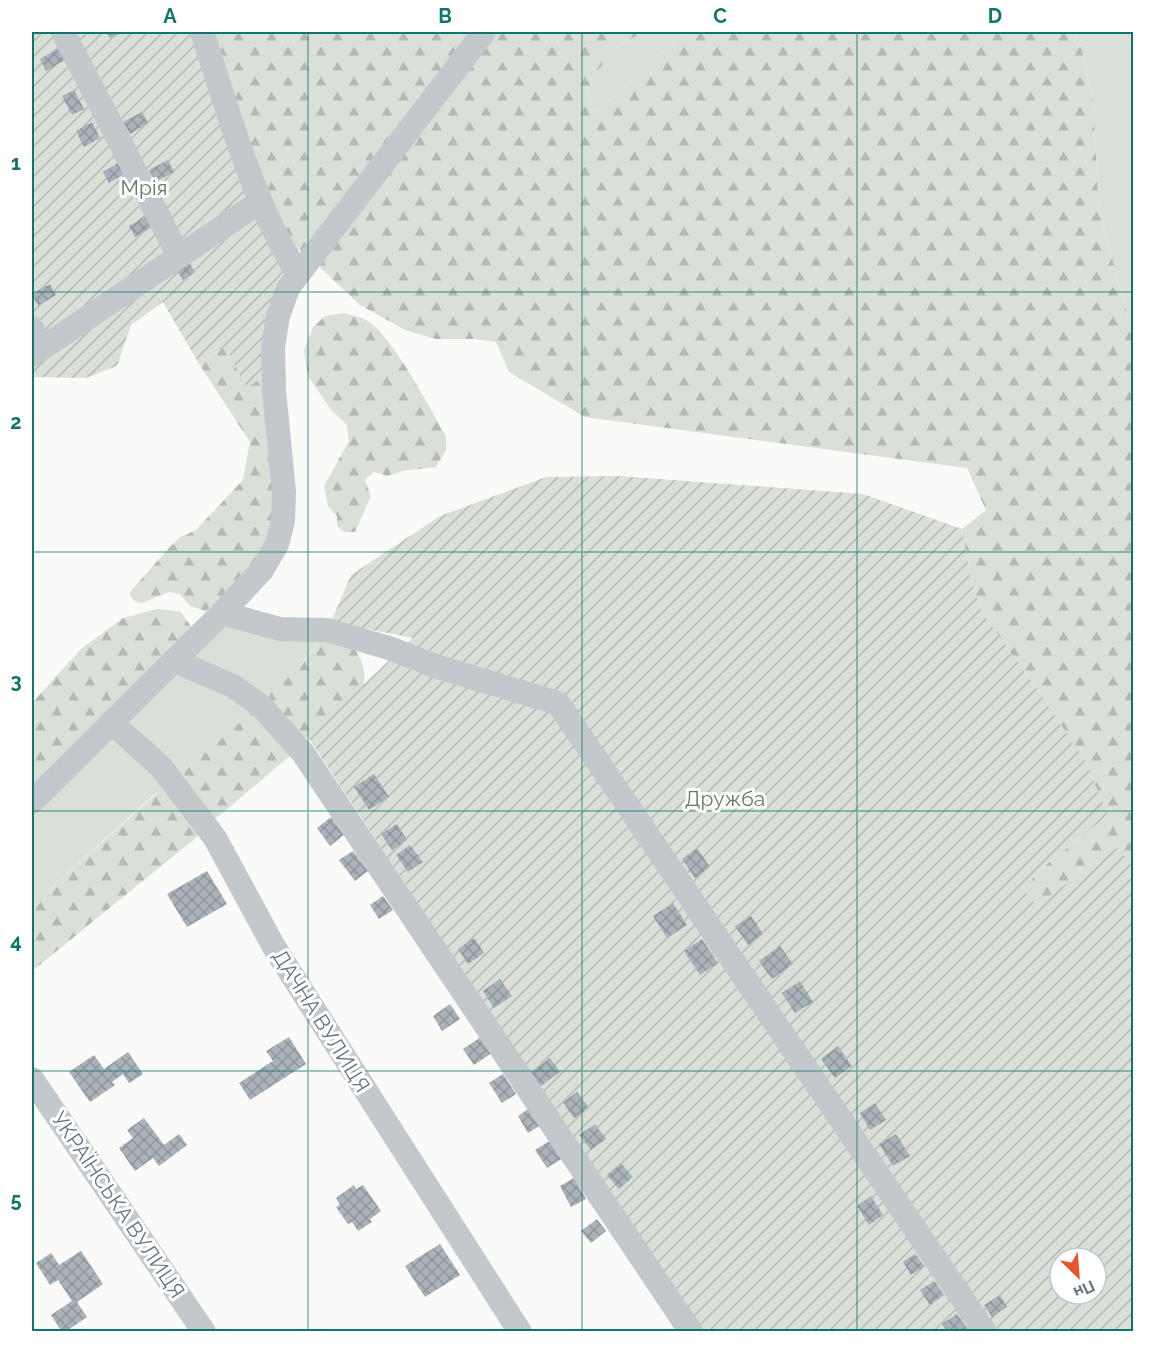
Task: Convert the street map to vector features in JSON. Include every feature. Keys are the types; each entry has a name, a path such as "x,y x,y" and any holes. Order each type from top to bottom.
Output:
{"street":[{"path":"63,32 179,256"},
{"path":"202,32 260,202 283,251 298,274"},
{"path":"32,802 111,722 175,662 262,570 277,544 283,521 284,492 274,390 273,348 278,316 288,288 484,32"},
{"path":"35,344 179,256 260,202"},
{"path":"222,613 280,629 327,630 558,704 985,1332"},
{"path":"175,662 233,686 261,706 303,753 691,1332"},
{"name":"ДАЧНА ВУЛИЦЯ","path":"111,722 161,768 215,838 274,947 520,1332"},
{"name":"УКРАЇНСЬКА ВУЛИЦЯ","path":"32,1079 204,1332"}],"green space":[{"name":"Мрія","path":"32,32 211,32 279,232 300,250 279,279 269,313 266,377 246,387 225,346 199,364 163,302 131,325 117,366 86,378 32,377"},
{"path":"211,32 644,32 618,46 592,77 588,96 596,113 685,32 1074,32 1081,46 1093,101 1099,211 1133,328 1133,866 1117,849 1041,902 1031,901 1025,890 1037,872 1108,815 1047,703 981,611 971,579 962,529 986,510 967,468 585,417 509,372 496,342 474,339 436,339 405,330 360,305 279,232"},
{"path":"644,32 685,32 596,113 588,96 592,77 618,46"},
{"path":"1074,32 1133,32 1133,328 1099,211 1093,101 1081,46"},
{"path":"344,313 366,320 387,340 410,373 446,436 446,450 436,467 403,471 387,476 374,472 365,480 371,496 355,532 344,532 337,526 337,516 328,506 324,486 349,441 347,425 332,411 308,376 304,350 313,327 325,316"},
{"path":"225,346 266,377 277,518 256,565 206,611 190,606 180,594 169,592 142,603 134,601 129,593 169,548 179,538 196,530 243,480 250,442 199,364"},
{"name":"Дружба","path":"619,476 863,494 962,529 971,579 981,611 1047,703 1086,763 1108,815 1037,872 1025,890 1031,901 1041,902 1117,848 1133,866 1133,1331 700,1331 308,737 413,638 331,622 351,575 440,516 546,477"},
{"path":"157,609 181,612 192,628 32,788 32,703 81,649 123,618"},
{"path":"227,621 320,641 268,703 186,658"},
{"path":"347,640 361,661 364,673 363,686 308,737 303,738 269,697 320,641"},
{"path":"176,668 257,710 181,774 125,717"},
{"path":"252,712 292,754 213,819 181,774"},
{"path":"113,732 171,789 156,793 32,905 32,813"},
{"path":"163,788 200,830 197,837 32,971 32,905"}],"building":[{"path":"106,32 124,32 110,38"},
{"path":"58,49 65,60 46,71 40,59"},
{"path":"74,90 84,109 72,115 62,96"},
{"path":"142,112 148,123 130,134 123,122"},
{"path":"92,122 100,138 84,147 76,131"},
{"path":"168,160 174,172 155,182 149,170"},
{"path":"121,161 128,172 109,183 103,172"},
{"path":"148,215 154,226 135,237 129,226"},
{"path":"189,262 195,272 183,280 176,269"},
{"path":"50,284 56,295 38,306 32,294"},
{"path":"374,774 389,797 369,810 354,787"},
{"path":"331,817 344,835 330,846 317,828"},
{"path":"397,824 407,840 392,850 381,834"},
{"path":"410,845 423,862 408,872 396,855"},
{"path":"697,848 710,867 695,878 682,859"},
{"path":"353,851 368,871 355,881 339,860"},
{"path":"207,871 227,904 187,927 167,894"},
{"path":"383,896 393,910 379,919 370,905"},
{"path":"673,903 687,925 667,938 653,916"},
{"path":"751,916 763,934 748,945 735,926"},
{"path":"474,938 484,953 468,964 458,949"},
{"path":"702,939 718,963 700,975 684,951"},
{"path":"780,946 793,964 772,979 759,961"},
{"path":"500,979 512,996 494,1008 483,991"},
{"path":"800,981 813,1002 795,1013 782,993"},
{"path":"450,1004 460,1019 442,1031 433,1016"},
{"path":"289,1037 306,1064 250,1100 239,1083 273,1061 266,1051"},
{"path":"481,1037 492,1053 474,1065 463,1049"},
{"path":"838,1046 852,1066 835,1078 821,1059"},
{"path":"128,1052 143,1074 129,1083 123,1074 112,1082 115,1085 90,1102 69,1072 94,1055 104,1069"},
{"path":"550,1058 560,1072 541,1086 530,1073"},
{"path":"503,1074 516,1094 502,1103 489,1083"},
{"path":"577,1092 589,1108 574,1118 563,1102"},
{"path":"875,1103 886,1120 870,1130 860,1113"},
{"path":"530,1108 541,1125 528,1133 518,1116"},
{"path":"144,1118 164,1145 179,1134 187,1145 159,1166 153,1158 135,1171 119,1148 133,1138 127,1130"},
{"path":"595,1124 606,1139 591,1150 579,1135"},
{"path":"896,1134 910,1156 893,1166 879,1144"},
{"path":"551,1140 563,1158 547,1168 535,1150"},
{"path":"621,1163 633,1177 619,1189 607,1175"},
{"path":"574,1178 586,1199 571,1207 560,1186"},
{"path":"354,1185 356,1189 363,1185 381,1211 370,1219 372,1222 358,1231 352,1222 348,1224 336,1207 340,1205 336,1198"},
{"path":"871,1196 883,1215 869,1225 857,1206"},
{"path":"597,1219 606,1231 591,1243 581,1231"},
{"path":"440,1244 460,1275 425,1297 405,1266"},
{"path":"81,1251 103,1284 77,1302 87,1317 62,1332 51,1315 72,1301 58,1280 50,1285 36,1263 51,1253 59,1265"},
{"path":"915,1254 924,1266 911,1275 903,1262"},
{"path":"934,1281 944,1295 930,1305 920,1290"},
{"path":"1000,1295 1007,1307 992,1317 984,1305"},
{"path":"957,1314 968,1330 947,1332 942,1324"}]}
